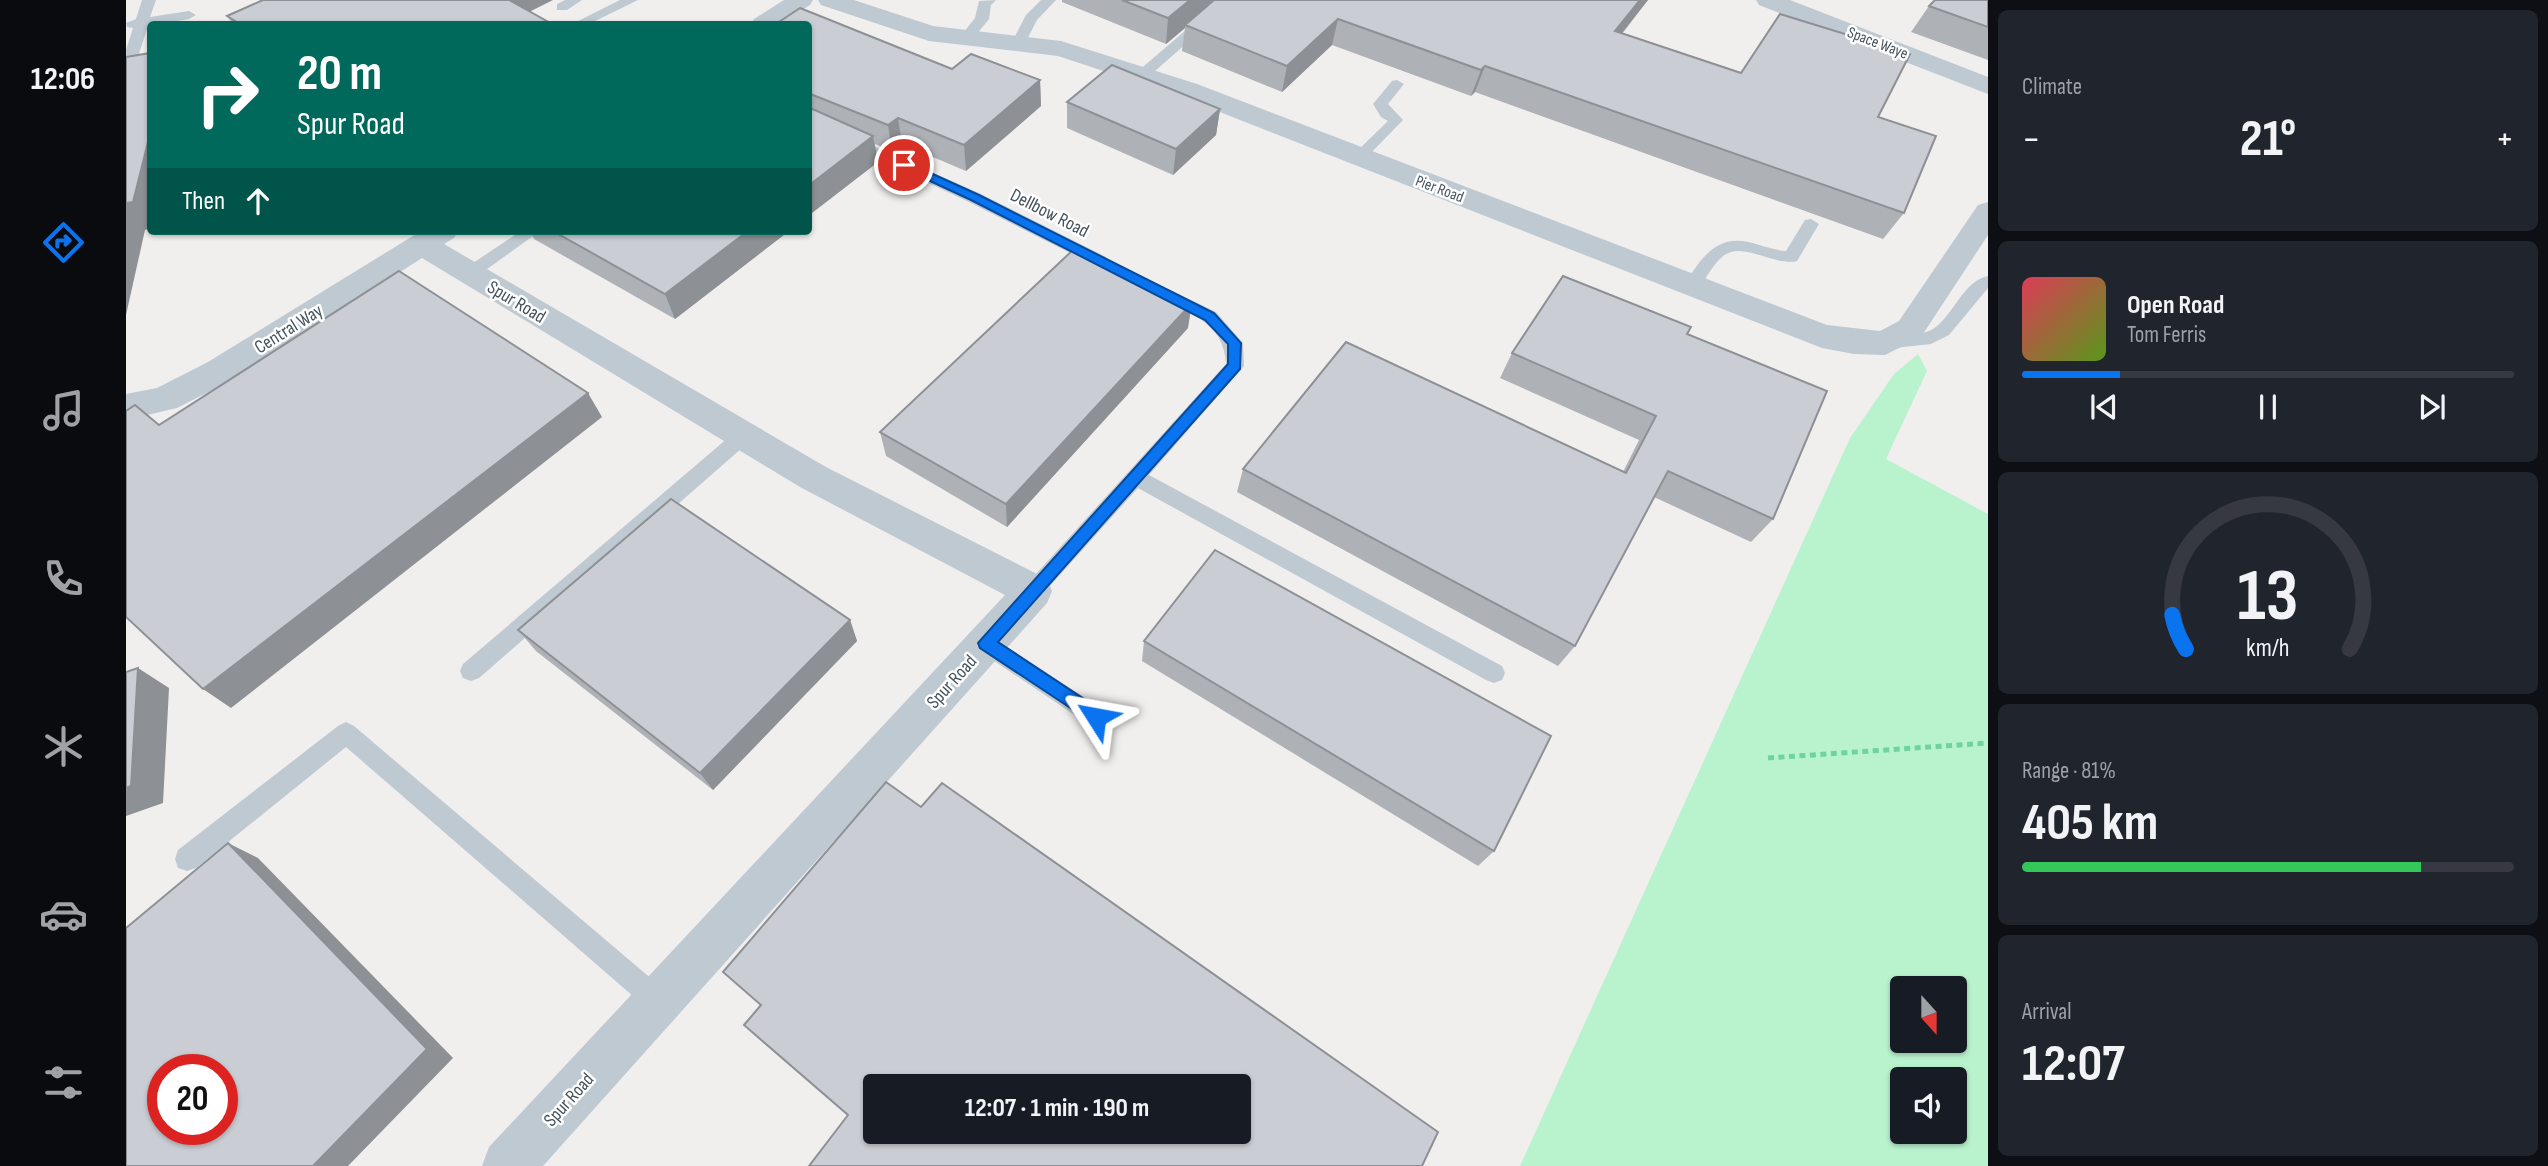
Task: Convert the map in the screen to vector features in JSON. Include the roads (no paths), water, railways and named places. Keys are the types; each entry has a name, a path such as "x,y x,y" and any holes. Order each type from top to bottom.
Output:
{"street":[{"name":"Pier Road","path":"830,0 929,33 1061,49 1142,75 1360,156 1822,336 1854,342 1885,343"},
{"name":"Space Waye","path":"1768,0 1988,86"},
{"path":"767,21 793,1"},
{"path":"1885,343 1910,329 1976,252 1988,212"},
{"name":"Spur Road","path":"435,235 470,273 743,436 813,477 1034,591 508,1166"},
{"name":"Central Way","path":"126,407 165,399 220,371 435,235"}],"lane":[{"path":"126,72 129,52 149,0"},
{"path":"586,21 631,0"},
{"path":"967,37 982,19 984,5 989,0"},
{"path":"1018,44 1031,18 1049,0"},
{"path":"1142,75 1228,0"},
{"path":"148,21 189,15"},
{"path":"126,24 147,21"},
{"path":"1360,156 1396,120 1386,114 1380,104 1397,84"},
{"name":"Dellbow Road","path":"812,123 975,198 1111,266"},
{"path":"1693,285 1719,250 1737,245 1782,258 1791,257 1811,224"},
{"path":"470,273 526,235"},
{"path":"1885,343 1931,338 1943,331 1983,283 1988,282"},
{"path":"1034,591 1235,366 1234,343 1210,316 1148,285"},
{"path":"471,671 743,436"},
{"path":"1135,477 1494,673"},
{"path":"986,643 1096,717"},
{"path":"187,859 346,733 658,1001"}]}
